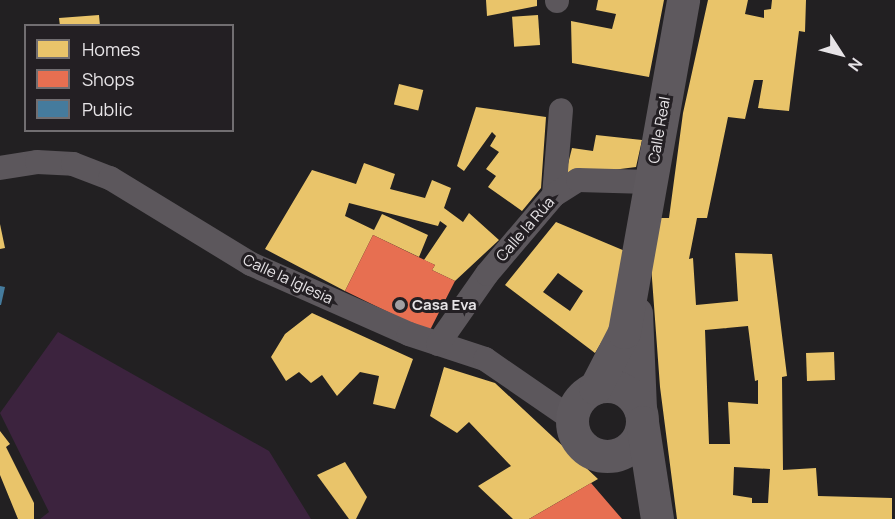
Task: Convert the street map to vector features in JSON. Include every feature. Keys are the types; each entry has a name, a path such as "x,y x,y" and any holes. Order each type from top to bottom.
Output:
{"street":[{"name":"Calle Real","path":"595,388 624,332 683,0"},
{"path":"554,195 561,110"},
{"name":"Calle la Iglesia","path":"0,168 37,162 74,164 110,178 252,264 438,344 485,359 572,419"},
{"name":"Calle la Rúa","path":"438,344 487,274 554,195 578,180 649,182"},
{"name":"Calle Real","path":"636,260 641,416 656,512"},
{"path":"617,387 635,399 641,416 639,433 626,450 605,456 585,448 573,430 572,419 579,400 595,388 617,387"},
{"name":"Calle Real","path":"605,456 637,479 656,512"}],"shaded area":[{"path":"58,332 269,451 311,519 40,519 49,512 0,413"}],"building: Homes":[{"path":"486,0 537,0 537,6 487,16"},
{"path":"598,0 664,0 649,77 572,63 571,21 612,29 616,14 596,10"},
{"path":"708,0 748,0 745,14 764,18 764,10 771,9 772,0 806,0 805,32 799,31 789,111 758,108 763,80 754,80 745,119 728,117 707,218 697,218 689,259 693,258 696,305 738,301 735,253 772,254 787,376 782,377 783,470 816,468 818,496 892,498 892,519 677,519 660,387 651,265 658,218 669,218 683,113","holes":["748,326 755,381 758,380 758,404 728,402 730,444 709,444 705,330","734,467 770,469 768,503 752,503 752,498 733,495"]},
{"path":"99,15 100,24 60,24 59,18"},
{"path":"538,15 540,45 514,47 512,17"},
{"path":"399,84 423,90 418,110 394,104"},
{"path":"476,107 546,117 541,188 522,211 488,187 496,176 486,169 499,152 490,146 496,136 492,132 464,171 457,166"},
{"path":"596,135 642,140 636,167 565,176 572,148 593,151"},
{"path":"364,163 395,174 390,189 425,198 432,180 451,188 444,208 463,222 469,213 499,240 455,281 432,270 435,265 424,260 447,226 440,221 438,226 349,203 345,216 374,230 382,214 428,235 419,257 373,235 345,291 265,249 312,170 356,184"},
{"path":"556,222 625,251 619,313 595,353 505,285","holes":["558,273 583,291 570,311 543,292"]},
{"path":"0,224 5,248 0,249"},
{"path":"312,313 413,359 395,409 373,404 379,376 360,372 337,396 322,375 311,383 299,372 286,381 271,357 285,334"},
{"path":"834,352 835,380 807,381 806,353"},
{"path":"444,367 495,383 598,479 529,519 513,519 478,486 511,466 469,422 457,433 430,416"},
{"path":"0,431 10,444 6,447 34,503 34,519 18,519 0,475"},
{"path":"345,462 367,497 356,519 349,519 317,475"}],"building: Shops":[{"path":"373,235 435,265 432,270 455,281 429,332 345,291"},
{"path":"591,483 622,519 529,519 555,504"}],"building: Public":[{"path":"0,286 5,287 1,305 0,305"}],"place":[{"name":"Casa Eva","path":"400,305"}]}
